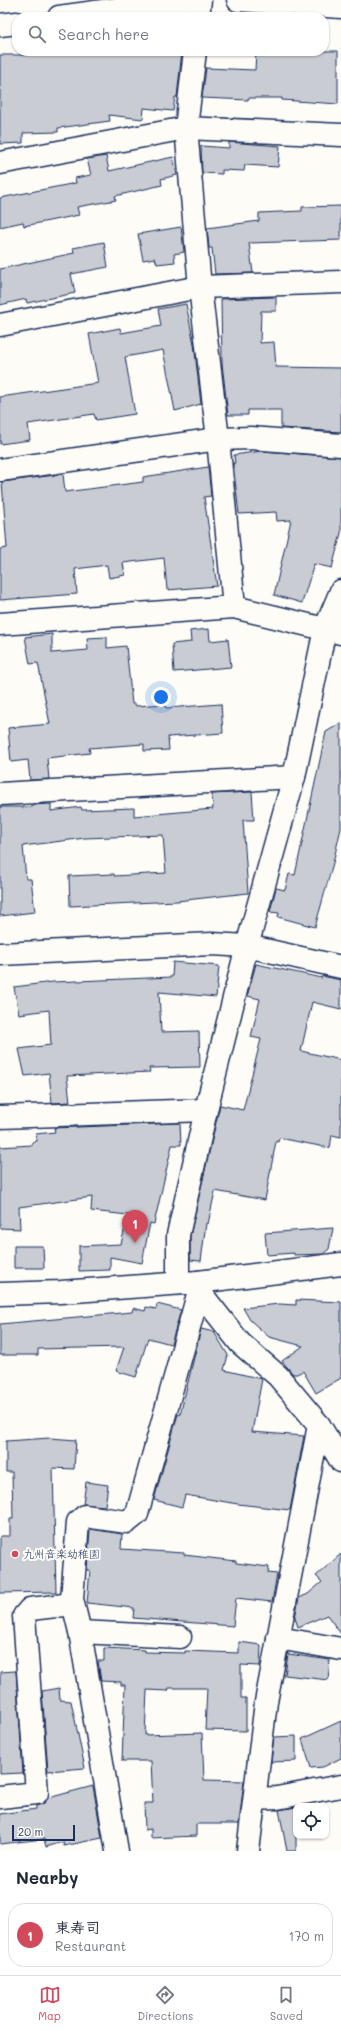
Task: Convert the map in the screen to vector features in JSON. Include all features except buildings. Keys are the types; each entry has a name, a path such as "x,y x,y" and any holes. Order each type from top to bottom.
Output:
{"street":[{"path":"95,12 182,0"},
{"path":"199,12 200,0"},
{"path":"238,0 341,7"},
{"path":"0,25 12,24"},
{"path":"194,56 186,128 200,287 218,439 234,606"},
{"path":"0,163 186,128 341,135"},
{"path":"0,325 200,287 341,282"},
{"path":"0,470 218,439 251,438 341,445"},
{"path":"341,591 333,631 247,946 206,1110 178,1235 192,1285 240,1343 278,1376 319,1425 341,1461"},
{"path":"0,624 234,606 333,631"},
{"path":"0,794 294,777"},
{"path":"0,954 212,944 247,946 341,968"},
{"path":"0,1117 206,1110"},
{"path":"0,1294 192,1285 341,1264"},
{"path":"117,1851 80,1632 72,1599 78,1522 85,1516 128,1522 137,1514 192,1285"},
{"path":"248,1851 266,1702 319,1425"},
{"path":"0,1797 37,1793 24,1616 30,1609 73,1604"},
{"path":"80,1632 180,1637"},
{"path":"278,1638 341,1649"},
{"path":"254,1799 277,1798 341,1786"}],"place":[{"name":"東寿司","path":"135,1243"},
{"name":"九州音楽幼稚園","path":"15,1554"}]}
